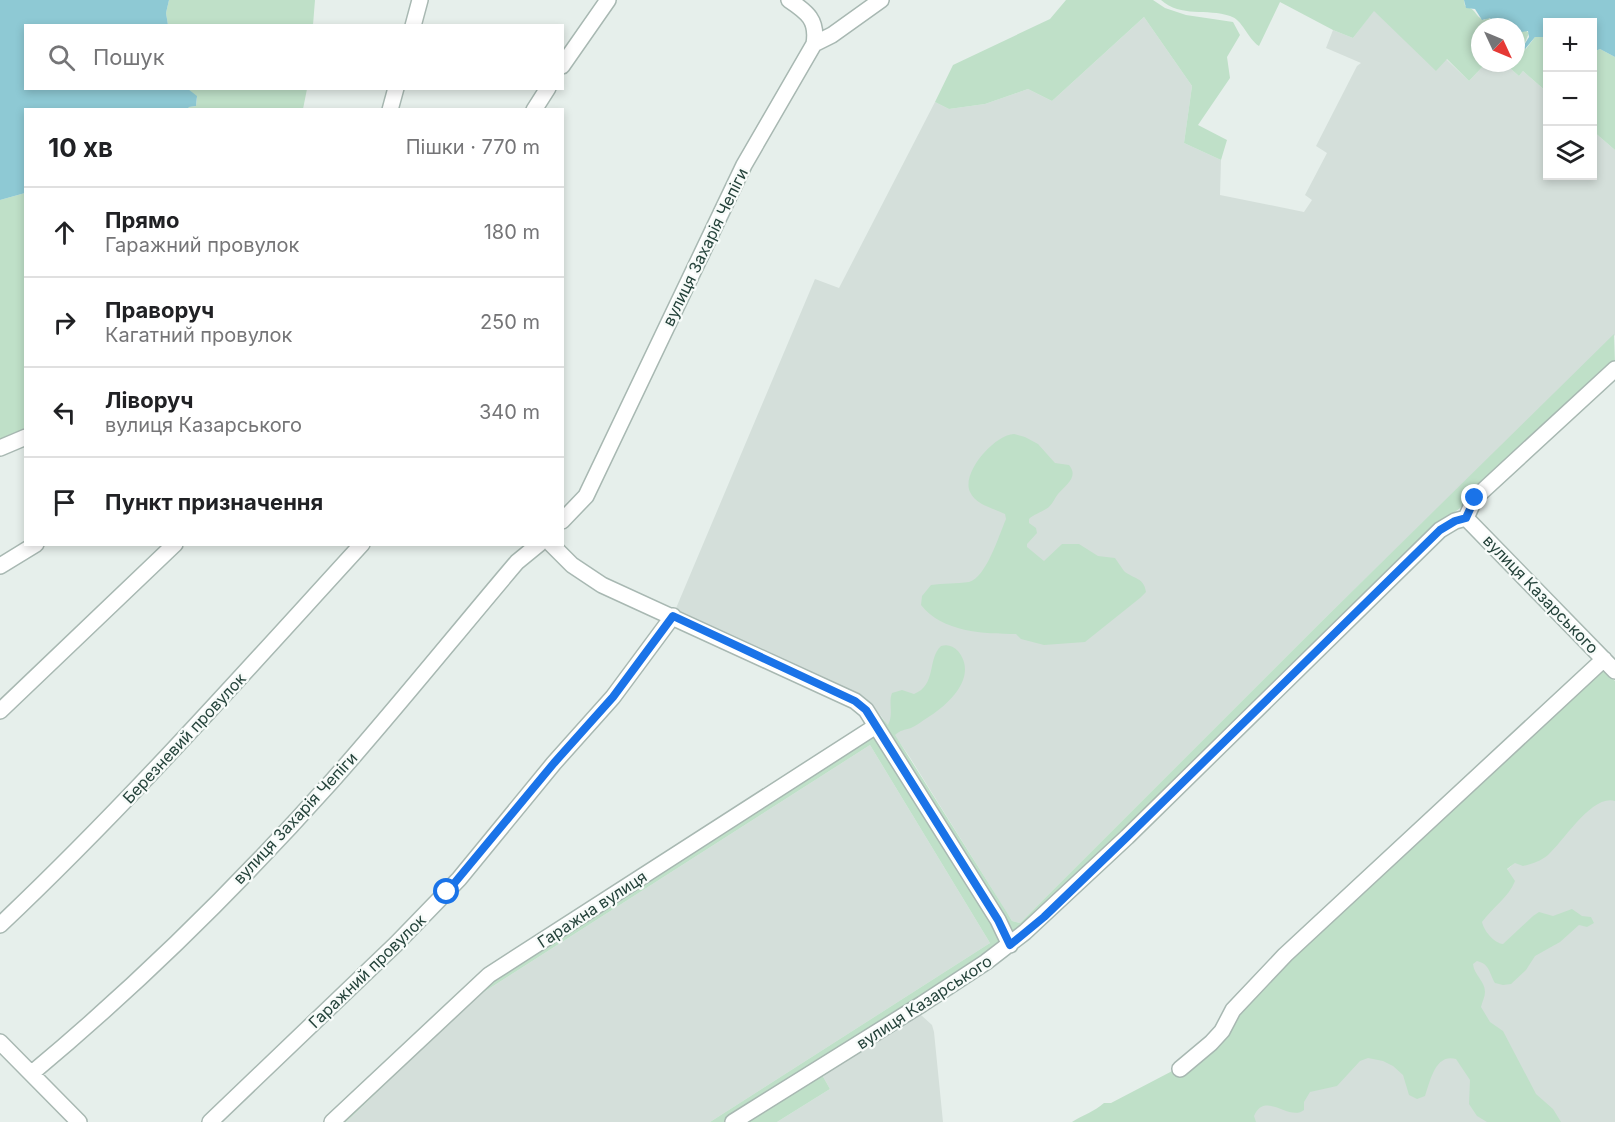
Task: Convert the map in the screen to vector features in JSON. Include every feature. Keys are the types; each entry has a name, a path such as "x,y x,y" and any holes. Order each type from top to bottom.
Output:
{"street":[{"path":"414,24 420,0"},
{"path":"564,63 608,0"},
{"path":"789,0 811,18 815,28 814,44"},
{"path":"814,44 832,35 881,0"},
{"name":"вулиця Захарія Чепіги","path":"568,504 586,496 744,165 814,44"},
{"path":"391,108 395,90"},
{"path":"535,108 547,90"},
{"path":"1466,518 1475,498 1615,369"},
{"path":"0,448 24,438"},
{"name":"вулиця Казарського","path":"733,1122 922,1004 1010,945 1044,917 1440,530 1455,521 1466,518 1615,671"},
{"path":"0,566 33,546"},
{"name":"Березневий провулок","path":"0,926 142,785 360,546"},
{"name":"вулиця Захарія Чепіги","path":"32,1073 143,974 282,835 340,771 517,562 537,546"},
{"path":"553,546 572,565 602,585 855,701 866,710 998,920 1010,945"},
{"path":"0,711 166,548"},
{"name":"Гаражний провулок","path":"210,1122 396,944 459,879 554,763 613,697 673,616"},
{"path":"1180,1069 1211,1043 1241,1000 1285,956 1604,659"},
{"name":"Гаражна вулиця","path":"332,1122 489,975 876,726"},
{"path":"0,1042 79,1122"}],"shaded area":[{"path":"1374,10 1436,70 1446,59 1469,81 1478,72 1514,72 1519,76 1524,72 1543,88 1543,180 1597,180 1597,134 1615,150 1615,335 1320,623 1020,923 1012,921 909,756 881,716 674,613 815,279 839,288 935,102 949,109 985,104 1028,89 1052,101 1144,17 1192,86 1184,143 1221,160 1220,195 1304,212 1312,200 1305,195 1327,153 1316,146 1357,66 1361,63 1326,48 1333,30 1353,38"},
{"path":"870,745 990,943 710,1122 346,1122 476,997"},
{"path":"1615,773 1615,1122 1225,1122"},
{"path":"921,1015 932,1025 934,1032 943,1122 777,1122 830,1089 821,1073 915,1016"}],"green space":[{"path":"169,0 315,0 313,24 168,24 166,13"},
{"path":"1066,0 1153,0 1165,8 1186,15 1233,22 1240,35 1227,57 1230,78 1198,125 1227,140 1221,160 1184,143 1192,86 1144,17 1052,101 1028,89 985,104 949,109 935,102 953,65 1050,19"},
{"path":"1161,0 1464,0 1465,6 1481,18 1471,18 1471,72 1478,72 1469,81 1447,59 1436,71 1374,11 1353,38 1280,2 1259,46 1238,21 1230,16 1186,11 1169,6"},
{"path":"1525,30 1529,33 1525,43"},
{"path":"1535,37 1543,37 1543,88 1524,72 1525,47 1526,49"},
{"path":"1600,49 1615,57 1615,150 1597,134 1597,50"},
{"path":"189,90 307,90 303,108 188,108 196,106 197,98"},
{"path":"24,193 24,435 0,446 0,200"},
{"path":"1614,334 1615,364 1459,509 1436,525 1123,835 1016,931 1009,930 869,703 888,725 891,717 892,693 902,690 914,694 921,690 926,685 934,658 941,646 950,646 958,651 964,661 965,671 963,680 952,698 915,726 895,735 1012,921 1020,923"},
{"path":"1014,434 1038,444 1055,463 1069,465 1073,473 1070,481 1050,506 1029,519 1029,523 1036,528 1037,533 1027,547 1044,561 1062,544 1079,544 1098,556 1115,558 1127,574 1141,581 1145,587 1146,592 1140,598 1085,642 1044,645 1021,639 1016,634 964,630 940,621 921,605 922,596 931,585 969,582 981,573 986,565 1006,519 1005,514 976,500 968,484 970,475 981,456 997,441"},
{"path":"1602,669 1615,681 1615,801 1606,801 1588,812 1542,859 1523,866 1515,863 1507,869 1515,881 1509,892 1482,922 1490,936 1503,944 1539,912 1553,916 1572,909 1582,916 1591,917 1594,923 1587,927 1579,925 1560,942 1535,956 1526,970 1511,984 1495,983 1489,969 1484,964 1477,961 1473,964 1485,988 1481,1007 1490,1022 1503,1031 1536,1094 1553,1109 1561,1122 1487,1122 1477,1116 1469,1104 1470,1080 1456,1059 1449,1058 1438,1064 1425,1096 1417,1099 1409,1095 1403,1075 1393,1066 1368,1058 1360,1061 1337,1086 1310,1092 1304,1102 1304,1110 1298,1113 1264,1106 1254,1116 1256,1122 1072,1122 1104,1103 1111,1103 1178,1068 1235,1011"},
{"path":"874,735 1001,936 998,945 908,1008 724,1122 710,1122 990,943 870,745 476,997 346,1122 337,1122 482,985"},
{"path":"821,1073 830,1089 777,1122 742,1122"}],"water":[{"path":"0,0 169,0 166,13 168,24 24,24 24,90 189,90 197,96 196,106 188,108 24,108 24,193 0,200"},
{"path":"1464,0 1615,0 1615,57 1600,49 1597,50 1597,18 1543,18 1543,37 1535,37 1525,49 1529,37 1528,31 1525,32 1525,18 1481,18 1475,9 1466,8"}],"route":[{"path":"447,892 554,763 613,697 673,616 855,701 866,710 998,920 1010,945 1044,917 1127,837 1440,530 1446,525 1466,518 1475,498"}]}
